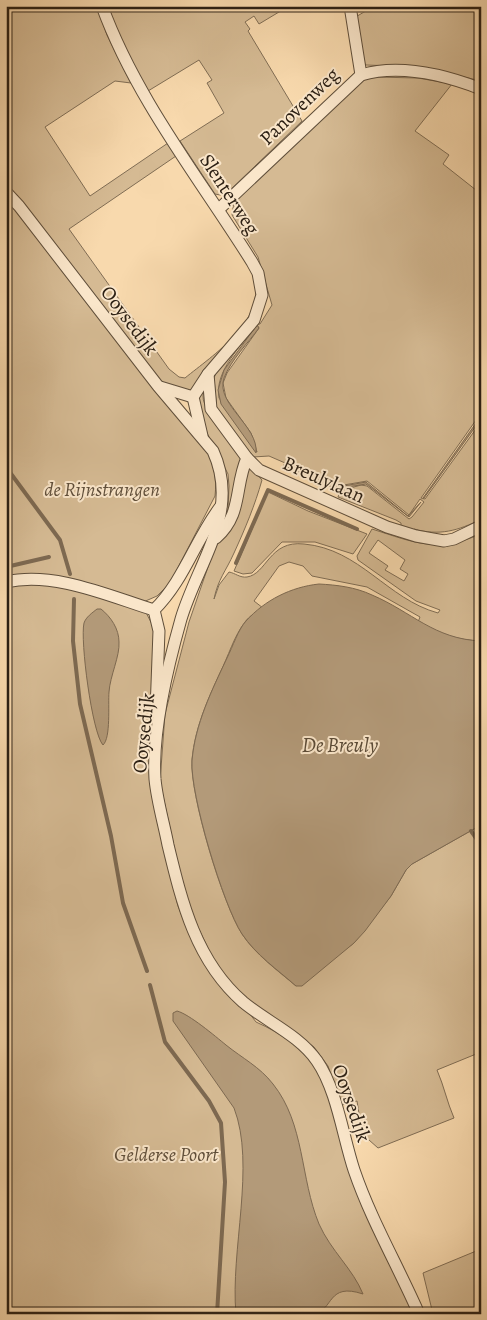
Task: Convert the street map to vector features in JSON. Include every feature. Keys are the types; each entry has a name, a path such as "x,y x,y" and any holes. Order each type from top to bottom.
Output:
{"street":[{"name":"Slenterweg","path":"102,6 111,30 143,94 219,209 258,273 262,295 254,320 208,374 193,396"},
{"path":"350,6 361,75"},
{"name":"Panovenweg","path":"219,209 361,75 379,72 422,73 460,81 481,89"},
{"name":"Ooysedijk","path":"6,192 20,206 158,386 204,440 213,452 222,476 224,490 219,521 182,619 158,725 155,780 179,892 196,938 223,980 242,1000 268,1021 295,1038 318,1062 328,1082 355,1172 420,1314"},
{"name":"Breulylaan","path":"208,374 211,409 247,458 259,470 388,527 416,536 444,541 454,539 481,526"},
{"path":"158,386 180,394 193,396 204,440"},
{"path":"212,540 223,531 235,510 240,495 242,470 247,458"},
{"path":"154,610 170,593 209,521 222,505"},
{"path":"6,582 41,580 69,585 154,610"},
{"path":"154,610 159,631 155,710 158,725"}],"green space":[{"path":"6,6 97,6 107,35 131,83 115,81 45,127 90,196 168,143 176,156 69,229 169,369 179,377 185,378 222,348 245,323 252,309 256,294 253,275 238,248 254,275 258,294 256,305 249,318 230,345 190,392 162,384 6,187"},
{"path":"107,6 289,6 259,24 254,16 245,22 250,29 248,31 302,121 228,192 220,195 215,194 180,141 224,113 207,83 212,80 199,60 148,91 127,53"},
{"path":"374,6 481,6 481,81 421,67 366,65 361,59 354,18"},
{"path":"375,77 418,78 452,84 415,131 449,155 443,164 481,194 481,413 421,498 425,499 481,422 481,519 464,527 448,531 432,532 414,529 412,531 401,528 401,523 396,520 338,497 340,491 361,485 367,486 409,519 424,502 420,499 409,515 367,481 338,486 269,456 253,457 217,412 214,378 216,373 256,324 260,324 272,305 258,257 232,215 234,201 365,79","holes":["257,325 259,328 227,373 223,383 226,398 251,433 257,452 219,398 219,388 221,378 230,359"]},
{"name":"Gelderse Poort","path":"6,196 207,451 215,478 215,496 170,583 157,596 141,603 154,628 150,744 166,858 178,906 189,934 256,1022 290,1042 318,1070 415,1314 6,1314"},
{"path":"206,384 203,396 210,415 227,440 262,480 246,526 220,580 214,599 219,585 229,572 244,577 254,575 283,547 292,544 304,544 324,548 341,555 358,564 403,597 438,613 440,610 416,601 358,560 357,556 372,529 426,544 451,543 481,534 481,641 456,638 433,630 418,622 420,617 367,587 312,576 303,566 289,562 279,566 254,601 263,608 247,620 234,640 206,704 192,759 201,822 217,875 234,920 253,948 296,986 354,943 391,896 406,870 412,864 481,825 481,1052 437,1070 454,1118 378,1148 369,1140 366,1140 365,1126 361,1126 357,1101 342,1105 328,1066 314,1047 246,998 228,980 215,963 186,902 160,782 165,714 189,622 228,509 229,486 228,474 207,433 198,398","holes":["378,540 405,560 400,569 408,574 404,581 385,570 388,566 369,553"]},
{"path":"268,492 308,511 367,534 353,554 315,542 282,542 252,573 243,574 234,571"},
{"path":"481,1249 481,1314 433,1314 423,1273"}],"water":[{"path":"257,325 259,328 227,371 223,388 231,406 251,434 255,443 256,453 221,404 218,390 224,370"},
{"path":"481,416 481,419 423,498"},
{"path":"283,465 338,487 366,482 408,516 421,502 409,517 366,484 336,489"},
{"name":"De Breuly","path":"319,584 346,587 366,592 436,630 464,639 481,641 481,825 412,864 406,870 391,896 354,943 302,986 296,986 254,949 234,920 217,875 202,823 196,798 192,761 200,721 243,625 261,607 279,596 298,588"},
{"path":"97,609 101,609 111,620 118,632 119,642 110,686 107,735 103,745 91,706 83,633 84,623"},
{"path":"177,1011 209,1031 257,1068 273,1084 291,1116 297,1134 308,1188 319,1224 354,1276 363,1294 351,1291 337,1294 325,1308 314,1314 236,1314 236,1263 243,1182 243,1155 240,1131 234,1108 173,1021 173,1013"}],"waterway":[{"path":"6,467 60,540 70,574"},
{"path":"236,563 268,490 357,529"},
{"path":"6,567 49,557"},
{"path":"74,599 73,641 80,704 111,836 123,903 147,971"},
{"path":"471,831 481,845"},
{"path":"150,985 165,1042 209,1101 221,1123 225,1182 217,1314"}],"park label":[{"name":"de Rijnstrangen","path":"102,489"}]}
